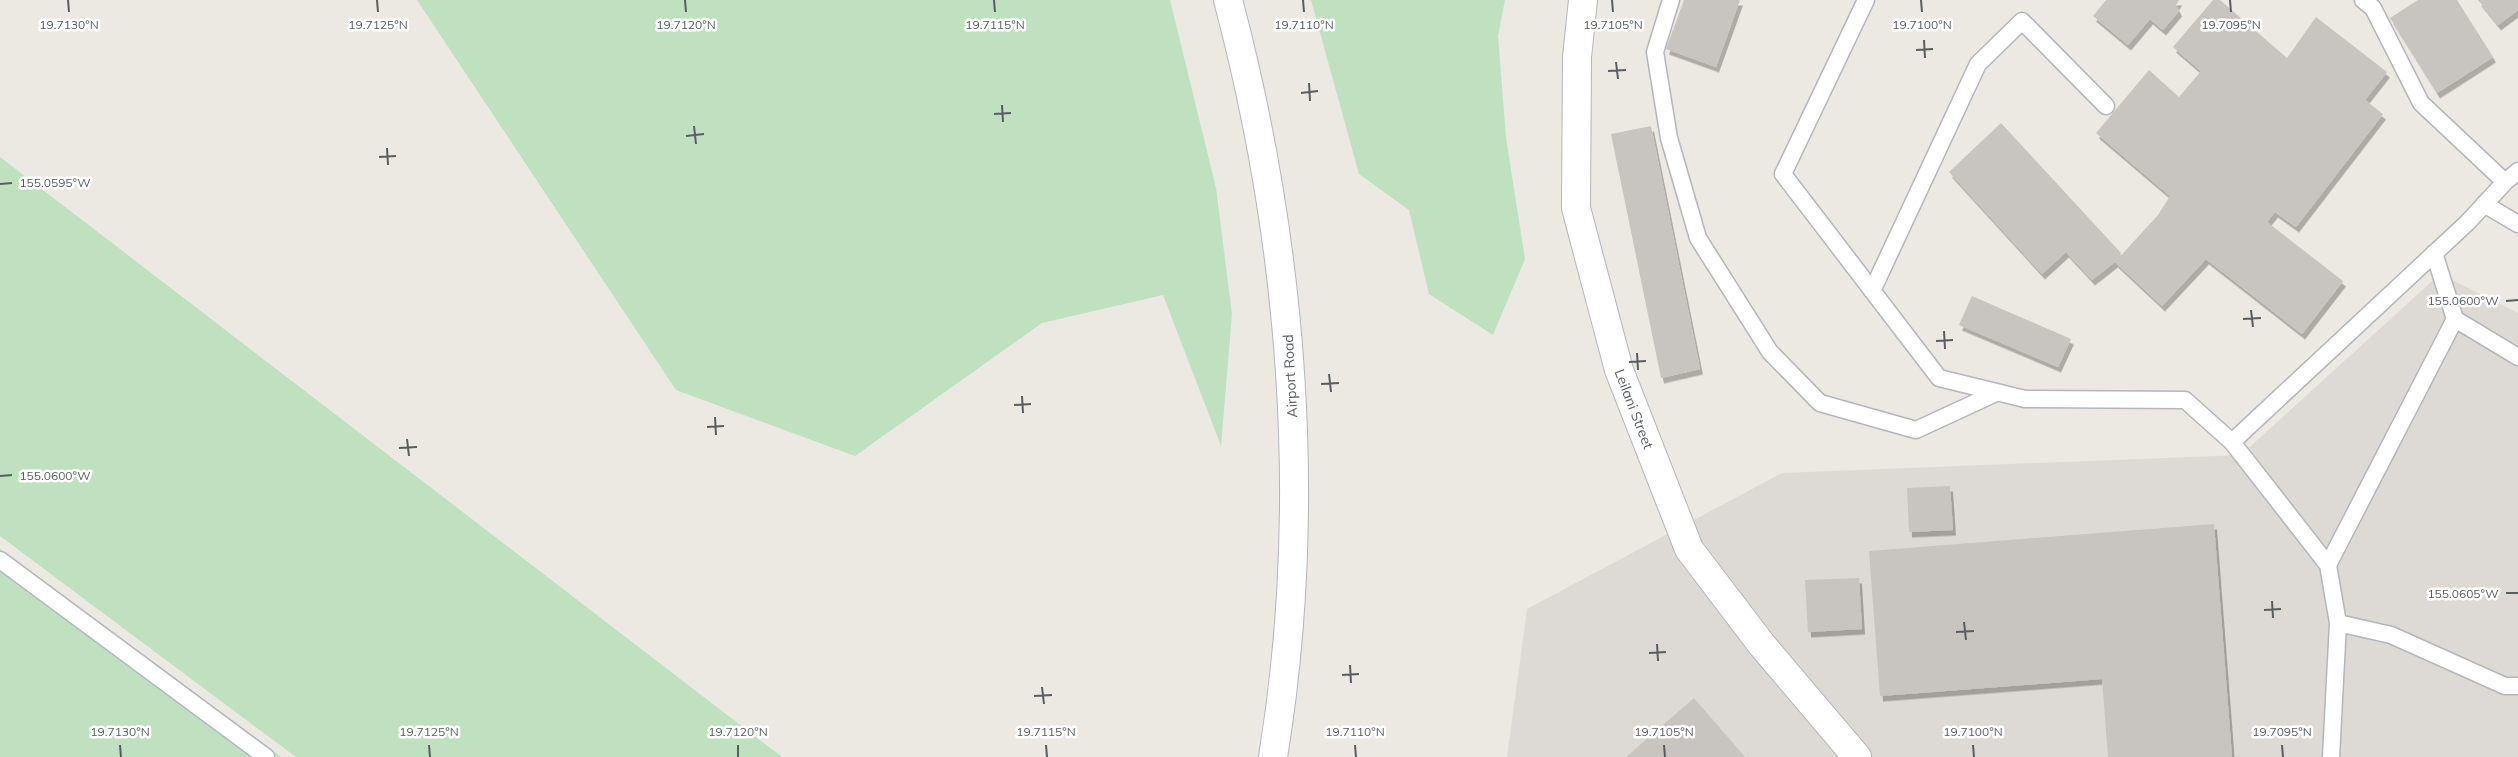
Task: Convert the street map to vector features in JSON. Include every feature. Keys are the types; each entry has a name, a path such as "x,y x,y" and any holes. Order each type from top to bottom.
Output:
{"street":[{"name":"Airport Road","path":"1228,0 1238,39 1264,166 1286,304 1293,417 1293,512 1289,616 1273,757"},
{"name":"Leilani Street","path":"1583,0 1577,57 1576,208 1619,370 1689,549 1762,645 1857,757"}],"lane":[{"path":"1671,0 1655,52 1669,138 1698,238 1770,352 1820,403 1916,430 1996,393"},
{"path":"1866,0 1783,174 1939,378 2025,400 2185,400 2232,442 2328,566 2338,623 2331,757"},
{"path":"2232,442 2434,253 2512,176 2421,103 2374,8 2363,0"},
{"path":"1872,291 1978,64 2022,21 2106,106"},
{"path":"2484,204 2518,224"},
{"path":"2434,253 2454,319 2518,357"},
{"path":"2328,566 2454,319"},
{"path":"0,560 266,757"},
{"path":"2338,623 2391,635 2505,686 2518,686"}],"shaded area":[{"path":"2440,274 2518,313 2518,757 1507,757 1527,609 1782,473 2241,455"}],"green space":[{"path":"417,0 1170,0 1216,188 1232,314 1221,446 1163,295 1042,323 855,456 676,390"},
{"path":"1311,0 1505,0 1498,36 1506,138 1525,259 1493,335 1429,294 1409,210 1359,174"},
{"path":"0,157 782,757 296,757 0,536"},
{"path":"0,549 281,757 0,757"}],"building":[{"path":"1684,0 1740,0 1716,67 1666,49"},
{"path":"2106,0 2179,0 2176,5 2179,11 2163,30 2150,19 2128,45 2093,16"},
{"path":"2213,0 2220,0 2287,58 2316,17 2387,72 2365,100 2383,114 2296,227 2275,212 2267,222 2343,281 2302,334 2206,259 2162,306 2115,262 2158,215 2170,196 2096,133 2149,70 2179,97 2201,71 2173,47"},
{"path":"2418,0 2457,0 2493,57 2437,93 2390,18"},
{"path":"2478,0 2518,0 2518,10 2498,25"},
{"path":"2001,123 2121,253 2115,262 2092,280 2066,252 2042,274 1949,172"},
{"path":"1651,126 1700,369 1661,378 1611,134"},
{"path":"1972,296 2071,339 2058,367 1959,325"},
{"path":"1950,486 1953,530 1909,532 1907,488"},
{"path":"2214,524 2232,757 2108,757 2102,679 1880,696 1869,551"},
{"path":"1859,578 1862,629 1808,632 1805,580"},
{"path":"1694,698 1745,757 1626,757"}]}
